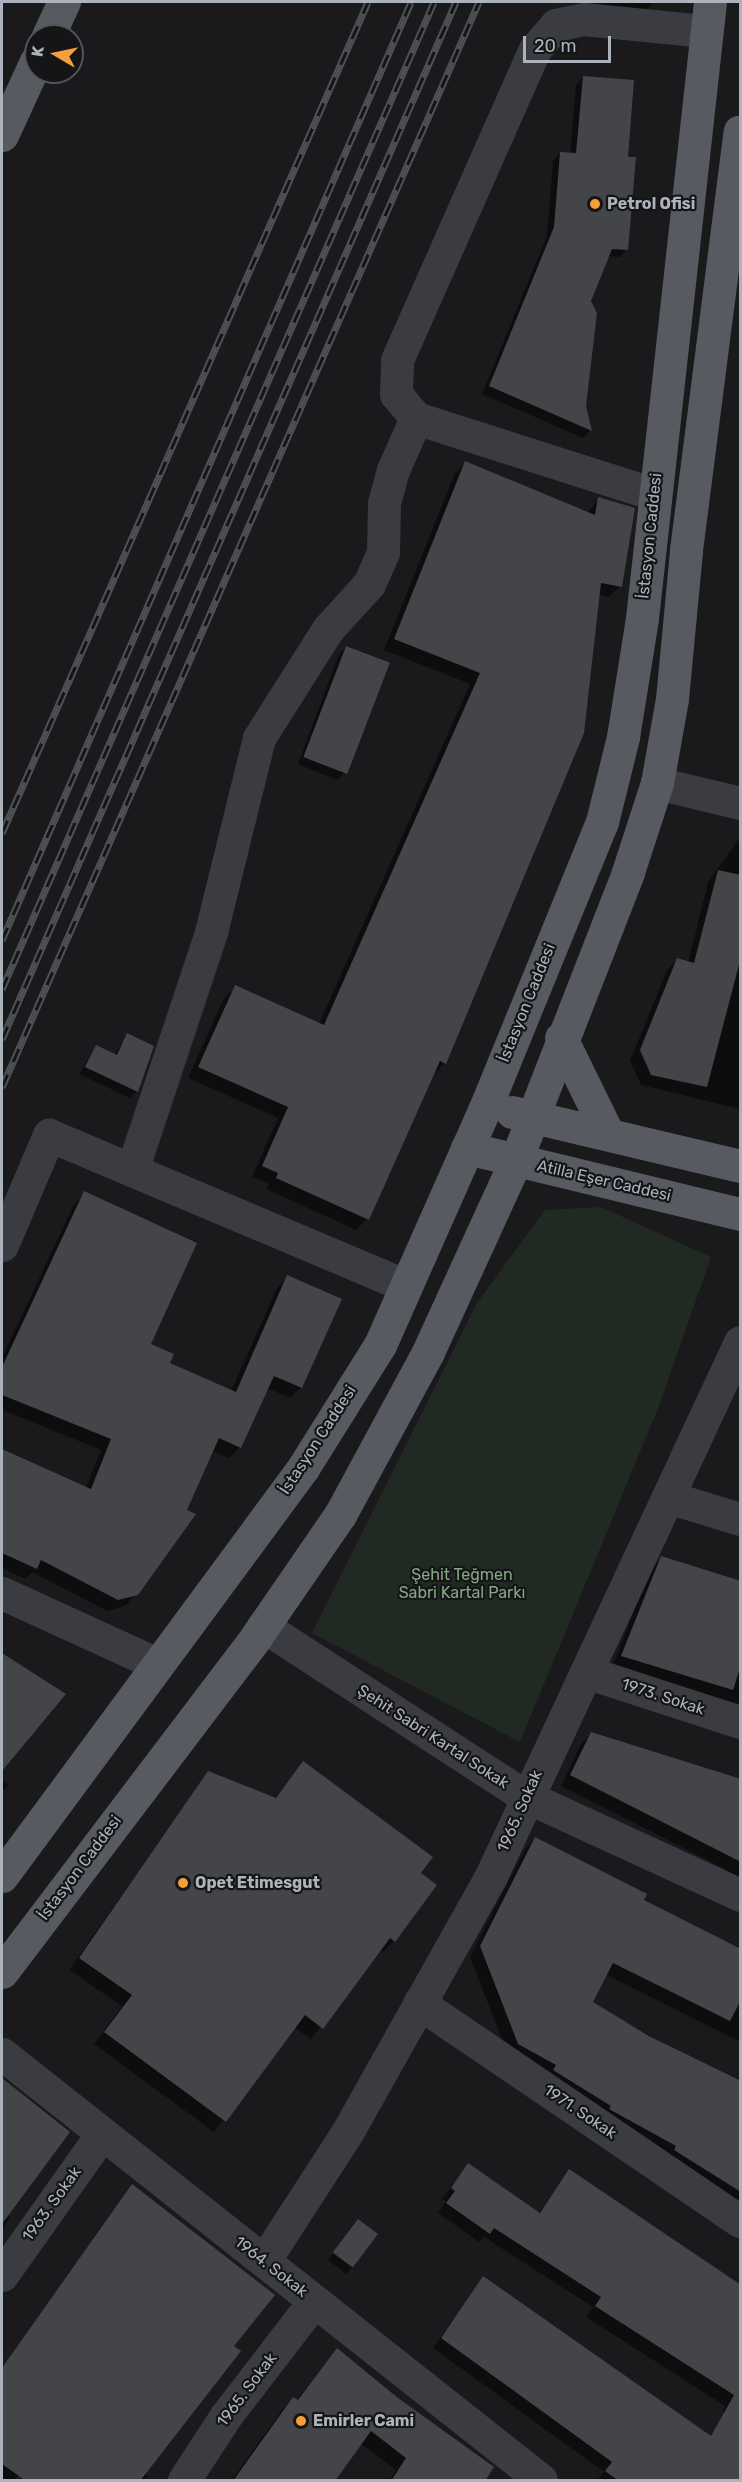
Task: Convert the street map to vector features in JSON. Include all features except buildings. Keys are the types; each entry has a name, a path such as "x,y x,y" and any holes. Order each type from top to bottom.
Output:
{"main road":[{"path":"54,24 64,2"},
{"name":"İstasyon Caddesi","path":"2,1876 303,1468 380,1345 486,1106 602,822 623,737 642,618 707,16"},
{"path":"2,135 26,84"},
{"name":"İstasyon Caddesi","path":"2,1972 263,1626 340,1515 428,1352 516,1160 561,1038 628,872 657,783 672,699 686,550 741,131"},
{"path":"561,1038 608,1134"},
{"path":"486,1106 741,1166"},
{"name":"Atilla Eşer Caddesi","path":"467,1148 741,1214"}],"street":[{"path":"654,494 416,418 396,394 397,360 535,49 556,25 584,18 707,16"},
{"path":"132,1170 211,932 259,738 328,629 369,584 383,552 384,502 393,470 416,418"},
{"path":"657,783 741,803"},
{"path":"2,1245 48,1134 406,1286"},
{"name":"1965. Sokak","path":"264,2261 348,2131 491,1876 525,1796 586,1672 741,1342"},
{"path":"668,1497 741,1519"},
{"path":"2,1593 158,1664"},
{"name":"Şehit Sabri Kartal Sokak","path":"263,1626 525,1796 741,1895"},
{"name":"1973. Sokak","path":"586,1672 741,1722"},
{"name":"1971. Sokak","path":"419,2004 741,2221"},
{"name":"1964. Sokak","path":"2,2054 314,2301 526,2476"},
{"name":"1963. Sokak","path":"2,2275 102,2134"},
{"name":"1965. Sokak","path":"184,2481 225,2416 314,2301"}],"green space":[{"name":"Şehit Teğmen Sabri Kartal Parkı","path":"601,1207 711,1257 659,1406 520,1742 312,1633 477,1303 545,1210"}],"railway":[{"path":"2,833 368,2"},
{"path":"2,940 411,2"},
{"path":"2,989 434,2"},
{"path":"2,1039 456,2"},
{"path":"2,1087 479,2"}],"place":[{"name":"Petrol Ofisi","path":"595,204"},
{"name":"Opet Etimesgut","path":"183,1883"},
{"name":"Emirler Cami","path":"301,2421"}]}
